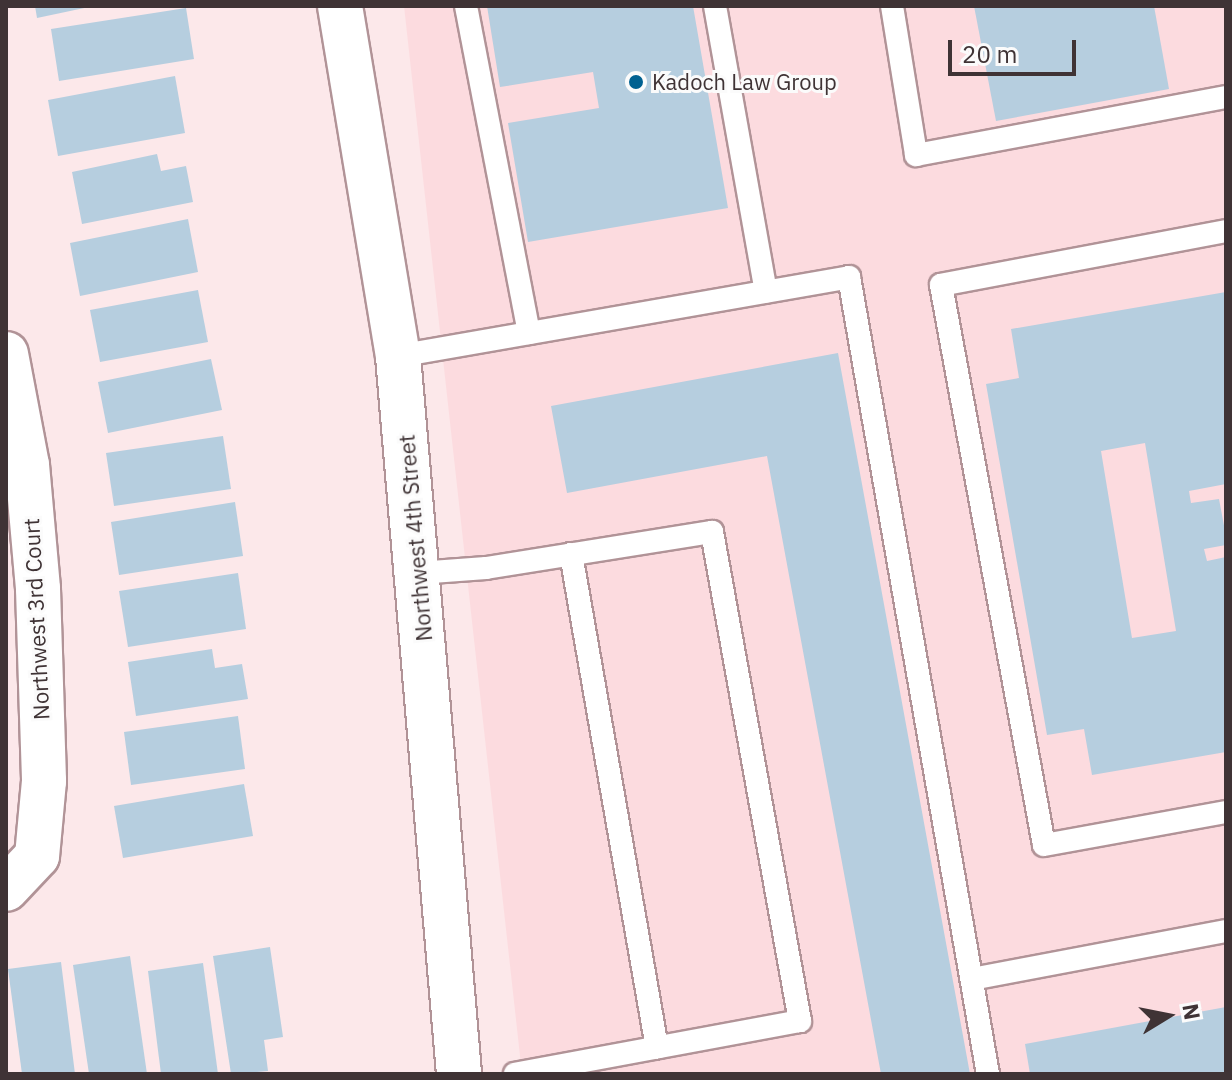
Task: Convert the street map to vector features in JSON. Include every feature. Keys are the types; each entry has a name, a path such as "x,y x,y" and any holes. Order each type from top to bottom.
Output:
{"street":[{"name":"Northwest 4th Street","path":"340,6 398,356 459,1074"},
{"name":"Northwest 3rd Court","path":"6,354 28,481 44,781 37,856 13,884"}],"lane":[{"path":"466,6 529,333"},
{"path":"715,6 766,291"},
{"path":"892,6 916,155 1226,97"},
{"path":"1226,231 941,285 1044,845 1226,812"},
{"path":"398,356 849,277 988,1074"},
{"path":"418,573 712,532 800,1021 515,1074"},
{"path":"571,554 657,1048"},
{"path":"972,979 1226,931"}],"shaded area":[{"path":"404,6 1226,6 1226,1074 522,1074"}],"building":[{"path":"35,6 89,6 89,7 37,18"},
{"path":"487,6 693,6 728,208 528,242 508,123 599,108 593,72 500,87"},
{"path":"974,6 1154,6 1169,89 996,121"},
{"path":"186,8 194,59 59,81 51,29"},
{"path":"175,76 185,133 58,156 48,100"},
{"path":"157,154 161,171 186,166 193,202 82,224 72,172"},
{"path":"188,219 198,272 80,296 70,243"},
{"path":"198,290 208,342 100,362 90,310"},
{"path":"1226,292 1226,484 1189,491 1191,503 1219,499 1226,536 1226,545 1204,549 1207,561 1226,557 1226,752 1092,775 1084,729 1047,735 986,384 1019,378 1011,329","holes":["1145,443 1176,631 1132,638 1101,451"]},
{"path":"838,353 970,1074 881,1074 767,456 567,493 551,406"},
{"path":"211,359 222,410 108,433 98,382"},
{"path":"223,436 231,489 114,506 106,453"},
{"path":"235,502 243,556 119,575 111,522"},
{"path":"238,573 246,629 128,647 119,591"},
{"path":"212,649 215,668 242,664 248,699 136,716 128,662"},
{"path":"238,716 245,769 131,785 124,732"},
{"path":"244,784 253,836 123,858 114,806"},
{"path":"270,947 283,1037 264,1040 268,1071 231,1074 213,956"},
{"path":"130,956 147,1074 89,1074 73,965"},
{"path":"61,962 75,1074 22,1074 8,969"},
{"path":"203,963 218,1074 161,1074 148,971"},
{"path":"1226,1007 1226,1074 1030,1074 1025,1044"}],"place":[{"name":"Kadoch Law Group","path":"636,82"}]}
